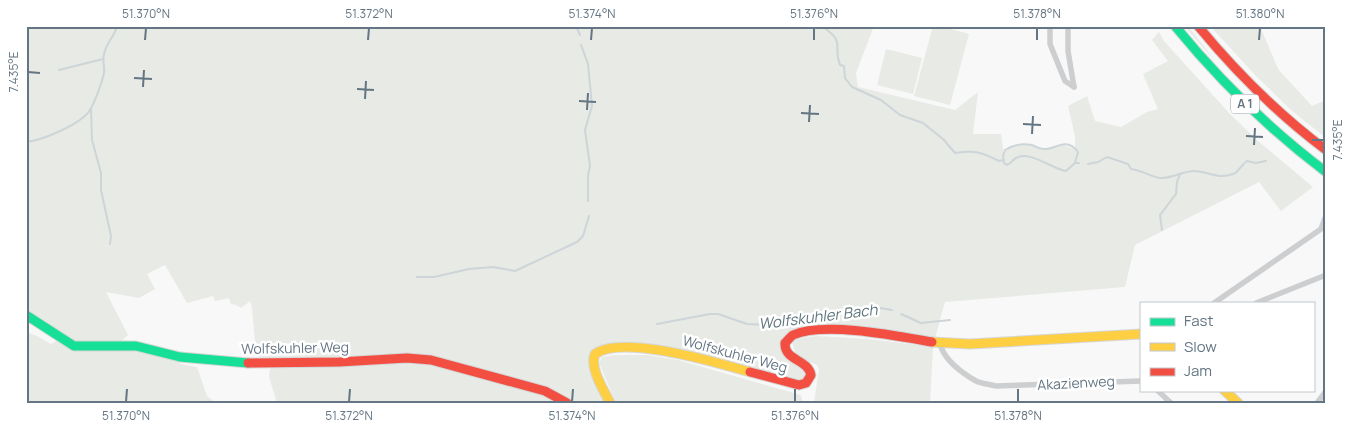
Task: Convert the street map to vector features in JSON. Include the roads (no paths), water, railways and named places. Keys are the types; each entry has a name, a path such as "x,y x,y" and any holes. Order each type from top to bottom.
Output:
{"main road":[{"name":"A 1","path":"1175,26 1231,90 1283,139 1326,172"},
{"name":"A 1","path":"1198,26 1243,77 1269,102 1326,150"},
{"name":"Wolfskuhler Weg","path":"26,315 74,346 136,346 180,357 253,363 339,362 416,358 431,360 545,391 567,403"},
{"name":"Wolfskuhler Weg","path":"610,403 595,369 593,359 595,354 607,348 633,348 676,352 799,385 806,383 811,372 808,366 786,352 786,342 794,335 820,331 848,330 940,343 1140,334"},
{"path":"1226,392 1238,403"}],"street":[{"path":"1050,26 1050,44 1065,81 1074,87 1068,51 1068,26"},
{"path":"1215,302 1321,229 1326,218"},
{"path":"1258,302 1326,275"},
{"name":"Akazienweg","path":"940,343 941,350 946,357 959,368 978,382 996,386 1140,381"},
{"path":"1316,403 1326,391"},
{"path":"1159,392 1171,403"}],"waterway":[{"path":"26,142 41,139 58,132 80,120 89,112 103,77 103,56 117,26"},
{"path":"576,26 580,35"},
{"path":"822,26 837,40 840,65 844,66 845,78 852,87 881,100 900,115 923,123 943,139 955,153 978,152 999,161 1004,160"},
{"path":"581,45 588,64 592,106 585,130 590,166 588,201"},
{"path":"59,70 103,59"},
{"path":"91,109 92,140 101,173 101,190 111,236 110,244"},
{"path":"1075,163 1066,171 1028,156 1016,158 1007,165 1004,163 1003,156 1005,150 1018,145 1029,144 1048,149 1065,144 1074,147 1078,152 1075,163 1079,163"},
{"name":"Wolfskuhler Bach","path":"1088,164 1098,162 1107,157 1128,164 1131,169 1164,178 1194,171 1227,176 1235,173 1247,161 1256,163 1266,161"},
{"name":"Wolfskuhler Bach","path":"1162,230 1160,215 1176,194 1180,174"},
{"path":"417,277 434,277 469,269 493,267 515,271 577,242 583,236 589,216"},
{"name":"Wolfskuhler Bach","path":"657,324 710,314 718,314 747,324 789,324 874,307 892,310"},
{"name":"Wolfskuhler Bach","path":"901,314 921,323 950,320"}]}
